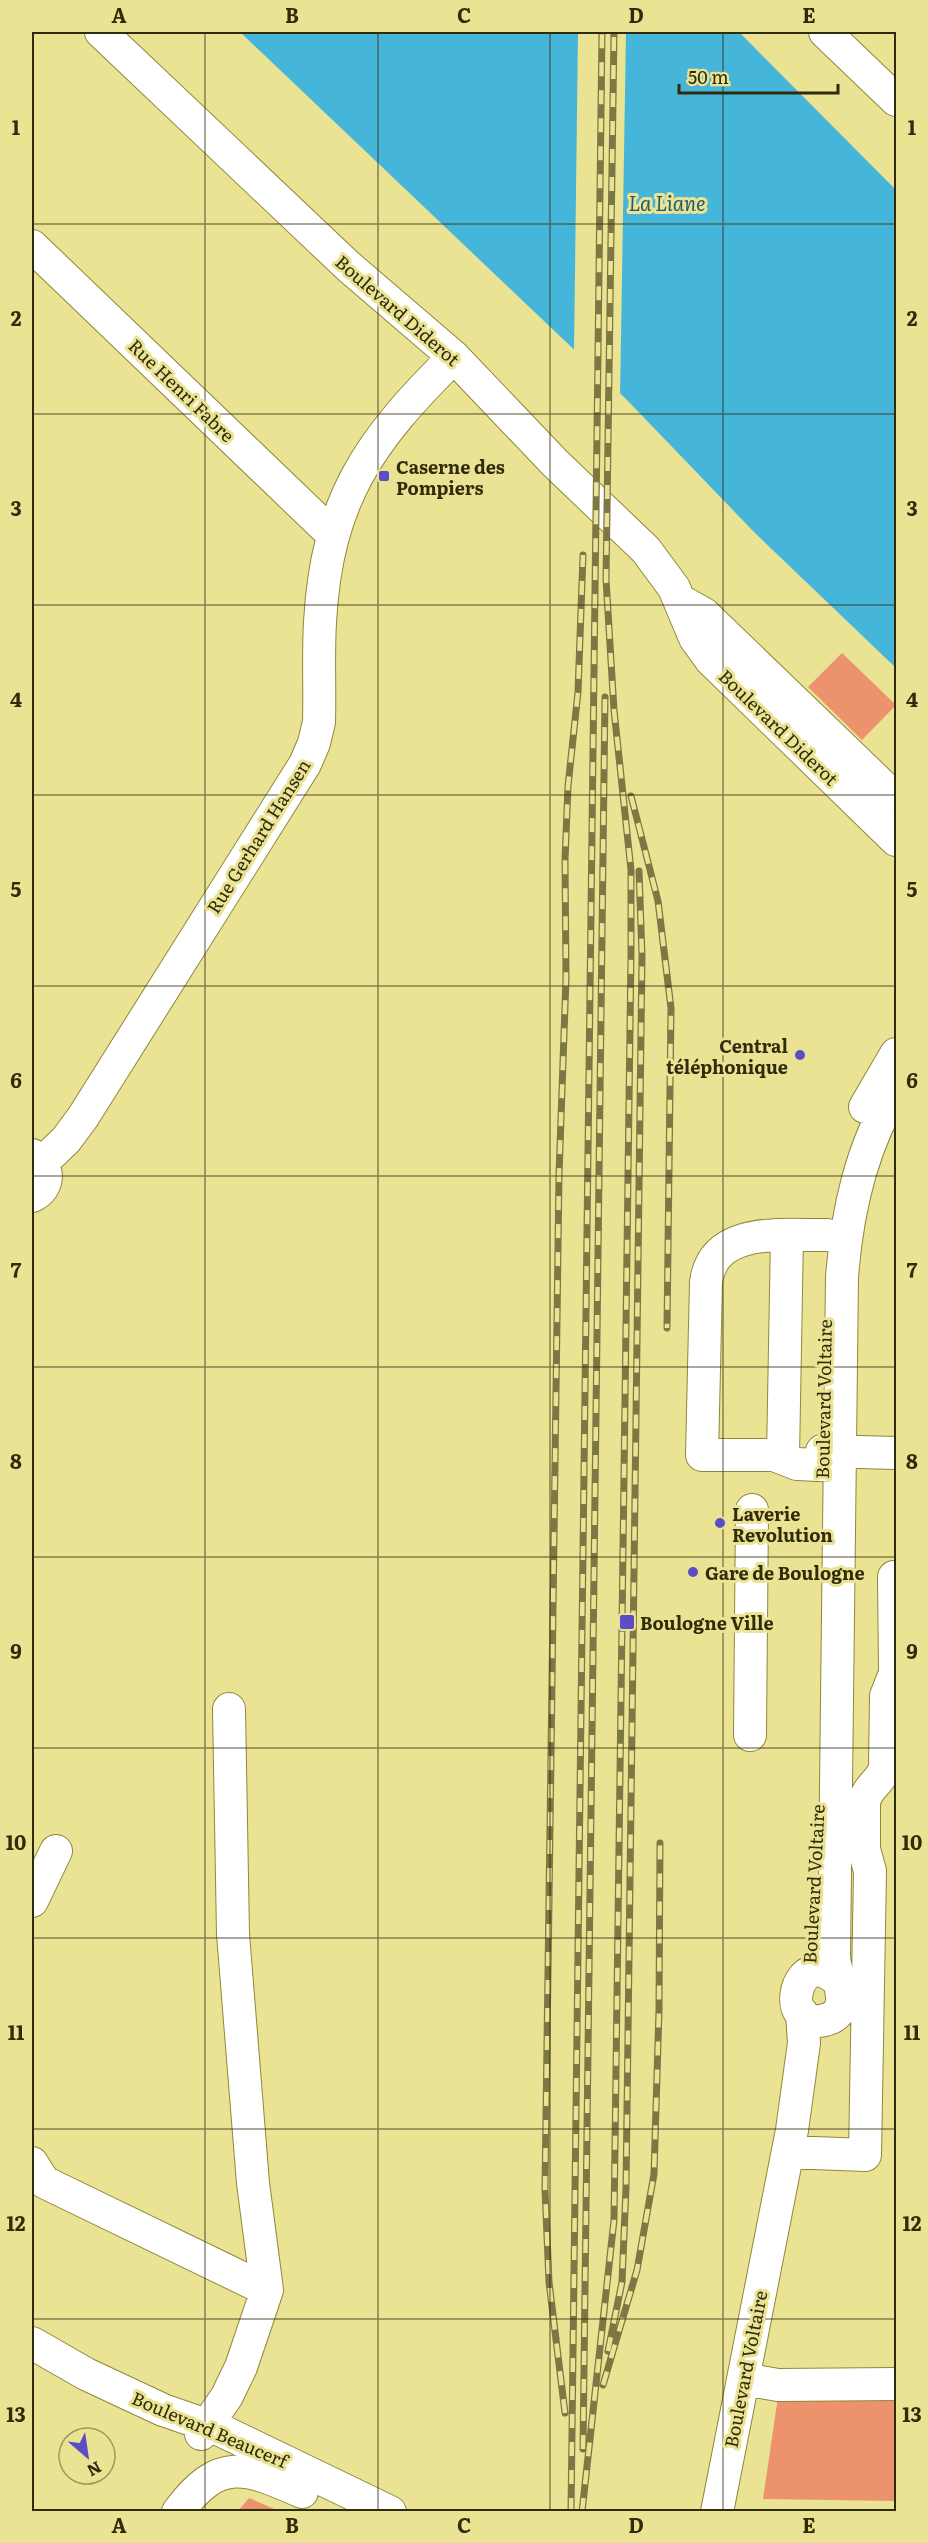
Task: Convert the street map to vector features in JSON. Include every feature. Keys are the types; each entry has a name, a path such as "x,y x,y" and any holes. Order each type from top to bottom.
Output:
{"street":[{"name":"Boulevard Diderot","path":"100,32 338,257 454,357 555,464 646,550 662,569 681,601 695,638 711,660 897,840"},
{"path":"825,32 897,100"},
{"name":"Rue Henri Fabre","path":"36,260 333,535"},
{"name":"Rue Gerhard Hansen","path":"37,1159 66,1140 82,1117 310,753 319,722 322,588 333,535 343,502 365,459 406,407 454,357"},
{"name":"Boulevard Diderot","path":"681,601 704,614 897,799"},
{"name":"Boulevard Voltaire","path":"736,2511 752,2380 797,2152 826,2038 834,2014 843,1999 834,1961 831,1459 827,1235 836,1186 850,1143 869,1099 897,1054"},
{"name":"Boulevard Voltaire","path":"831,1459 847,1227 863,1161 897,1089"},
{"path":"32,1196 40,1191 46,1179 37,1159"},
{"path":"827,1235 746,1237 724,1250 711,1264 708,1273 702,1455 783,1457 797,1464 897,1452"},
{"path":"783,1457 787,1236"},
{"path":"750,1735 752,1510"},
{"path":"797,2152 865,2155 868,2015 838,1978 870,1871 864,1849 864,1802 866,1795 881,1777 885,1767 895,1673 895,1577"},
{"path":"179,2510 211,2456 210,2445 204,2430 227,2396 241,2367 267,2290 253,2182 233,1934 229,1709"},
{"path":"32,1901 56,1851"},
{"name":"Boulevard Voltaire","path":"797,2152 804,2043 802,2013 796,2005 795,1993 798,1984 838,1978"},
{"path":"802,2013 817,2020 834,2014 868,2015"},
{"path":"32,2163 44,2182 267,2290"},
{"name":"Boulevard Beaucerf","path":"32,2343 86,2374 383,2510"},
{"path":"32,2364 53,2365 86,2374"},
{"path":"752,2380 778,2385 897,2384"},
{"name":"Boulevard Voltaire","path":"717,2511 722,2417 752,2380"},
{"name":"Boulevard Beaucerf","path":"179,2510 194,2490 207,2480 231,2470 248,2470 344,2511"}],"shaded area":[{"path":"842,653 896,705 862,740 808,687"},
{"path":"779,2390 896,2392 896,2501 763,2499"},
{"path":"249,2498 279,2511 238,2511"}],"water":[{"name":"La Liane","path":"240,32 739,32 896,190 896,668 755,533 626,399"}],"pier":[{"path":"578,32 626,32 620,398 574,354"}],"railway":[{"path":"571,2512 602,32"},
{"path":"582,2512 614,2220 631,953 631,870 614,710 606,579 614,32"},
{"path":"565,2413 549,2282 545,2189 559,1175 566,978 565,860 568,786 578,692 583,555"},
{"path":"583,2449 605,697"},
{"path":"631,796 658,901 671,1008 667,1328"},
{"path":"608,2351 622,2282 626,2188 642,956 639,871"},
{"path":"603,2385 637,2270 654,2174 659,2010 660,1843"}],"place":[{"name":"Caserne des Pompiers","path":"384,476"},
{"name":"Central téléphonique","path":"800,1055"},
{"name":"Laverie Revolution","path":"720,1523"},
{"name":"Gare de Boulogne","path":"693,1572"},
{"name":"Boulogne Ville","path":"627,1622"}]}
